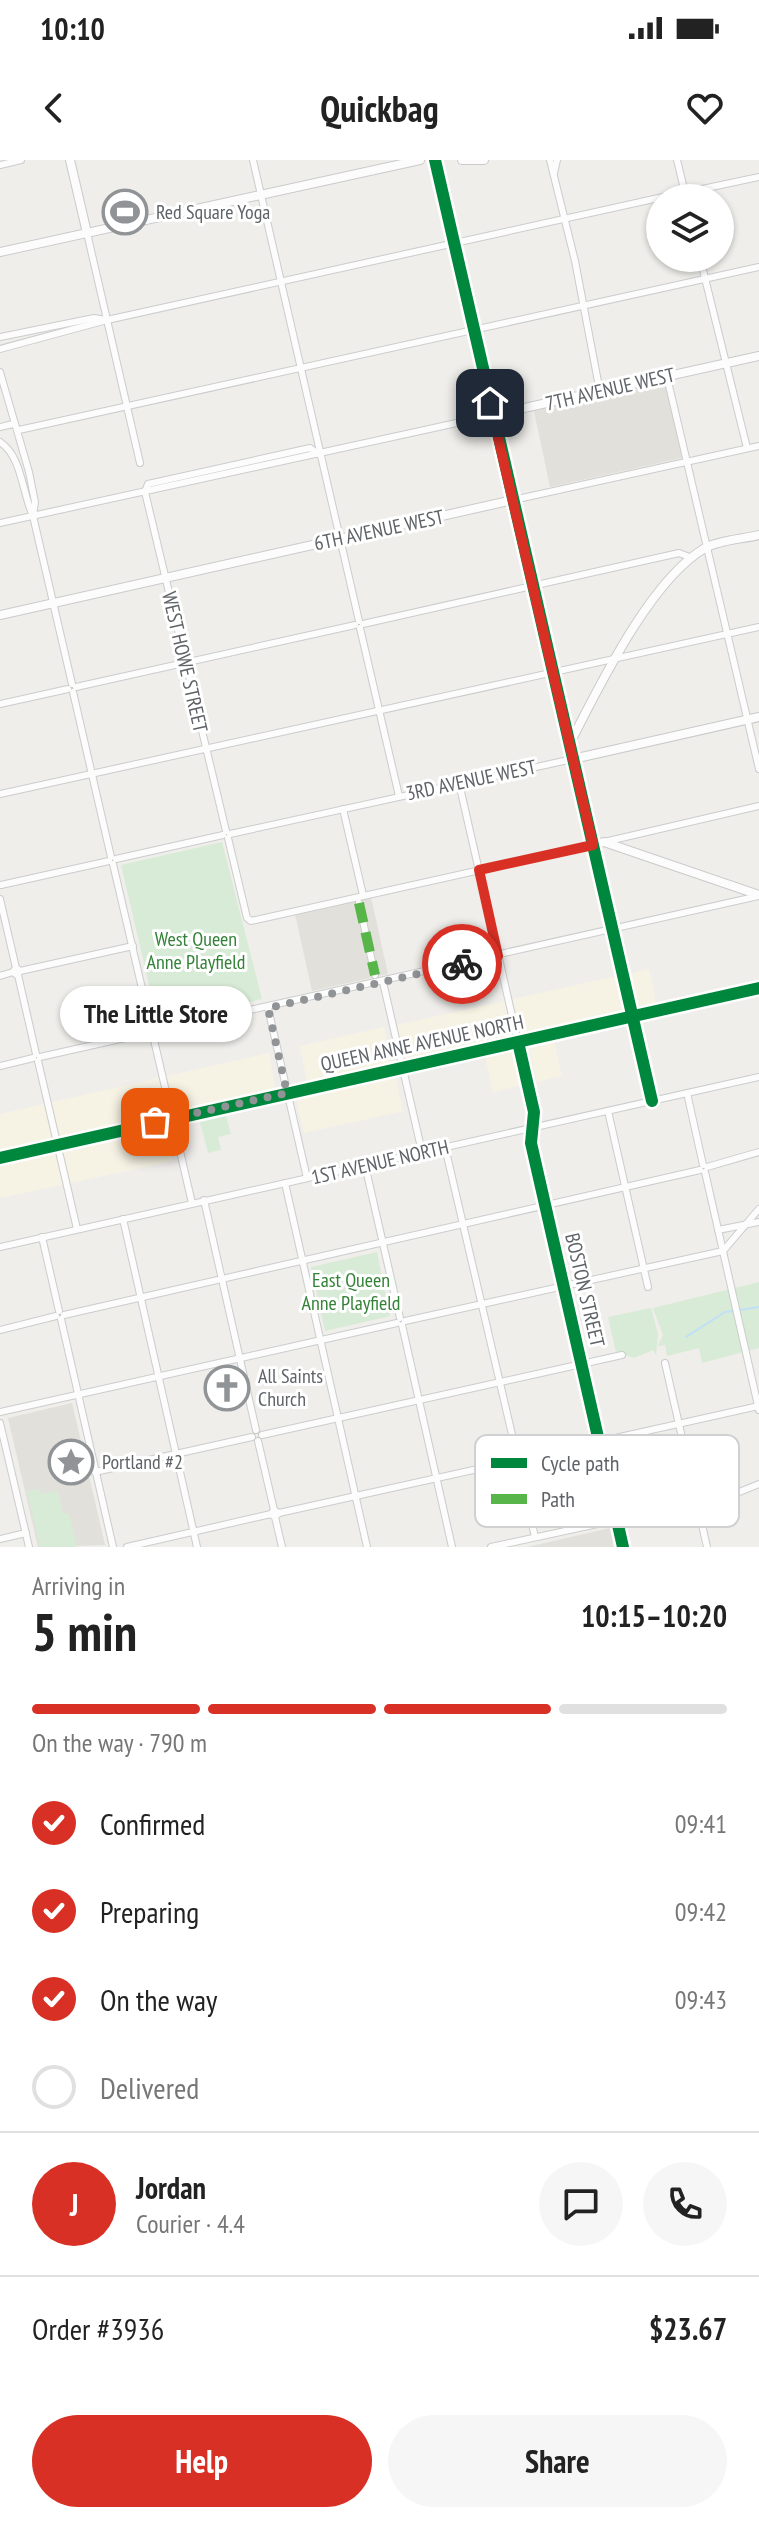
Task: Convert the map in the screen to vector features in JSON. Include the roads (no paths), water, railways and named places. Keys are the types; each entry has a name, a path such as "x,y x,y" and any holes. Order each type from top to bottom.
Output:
{"street":[{"path":"0,165 21,160"},
{"path":"70,160 140,463"},
{"path":"253,160 399,796"},
{"path":"0,252 420,160"},
{"path":"435,160 652,1101"},
{"path":"462,160 484,160"},
{"path":"550,160 600,392"},
{"path":"554,176 557,160"},
{"path":"677,160 683,184"},
{"path":"729,184 759,177"},
{"path":"0,349 107,320 646,202"},
{"path":"0,427 16,427 126,405 759,267"},
{"path":"703,272 747,448"},
{"path":"0,337 94,318 107,320"},
{"name":"7TH AVENUE WEST","path":"0,523 145,492 148,484 310,448 320,455 759,356"},
{"path":"0,372 34,499 33,516"},
{"path":"667,377 759,769"},
{"path":"0,442 15,458 24,498 33,516 192,1203"},
{"name":"6TH AVENUE WEST","path":"0,615 759,446"},
{"name":"WEST HOWE STREET","path":"145,492 248,920 363,895"},
{"path":"569,744 614,658 650,605 692,558 707,547 759,535"},
{"path":"0,704 679,553 692,558"},
{"path":"0,794 759,627"},
{"name":"3RD AVENUE WEST","path":"0,885 759,717"},
{"path":"459,783 518,1042"},
{"path":"343,809 363,895 759,806"},
{"path":"604,842 759,896"},
{"path":"0,1066 759,896"},
{"path":"0,899 77,1229"},
{"path":"359,903 375,975"},
{"path":"0,976 133,946"},
{"path":"383,982 422,1152"},
{"name":"QUEEN ANNE AVENUE NORTH","path":"0,1158 759,988"},
{"path":"268,1008 307,1178"},
{"name":"BOSTON STREET","path":"518,1042 533,1107 531,1143 596,1435"},
{"name":"1ST AVENUE NORTH","path":"0,1247 759,1077"},
{"path":"630,1435 759,1408 687,1093"},
{"path":"608,1111 648,1287"},
{"path":"445,1147 512,1435"},
{"path":"0,1330 626,1190 759,1152"},
{"path":"365,1165 452,1547"},
{"path":"285,1183 367,1547"},
{"path":"204,1200 282,1547"},
{"path":"0,1412 723,1251 759,1209"},
{"path":"123,1219 197,1547"},
{"path":"718,1230 759,1222"},
{"path":"42,1237 113,1547"},
{"path":"95,1472 622,1355"},
{"path":"665,1363 681,1435"},
{"path":"750,1374 759,1384"},
{"path":"0,1423 3,1451 29,1547"},
{"path":"127,1547 475,1469"},
{"path":"739,1490 759,1484"},
{"path":"533,1527 535,1537"},
{"path":"491,1547 583,1527"},
{"name":"BOSTON STREET","path":"619,1527 623,1547"},
{"path":"702,1527 707,1547"},
{"path":"0,1539 26,1533"}],"waterway":[{"path":"740,1310 759,1307"},
{"path":"686,1337 725,1312 734,1311"}],"place":[{"name":"Red Square Yoga","path":"125,212"},
{"name":"The Little Store","path":"155,1122"},
{"name":"All Saints Church","path":"227,1388"},
{"name":"Portland #2","path":"71,1462"}],"park label":[{"name":"West Queen Anne Playfield","path":"196,950"},
{"name":"East Queen Anne Playfield","path":"351,1292"}]}
